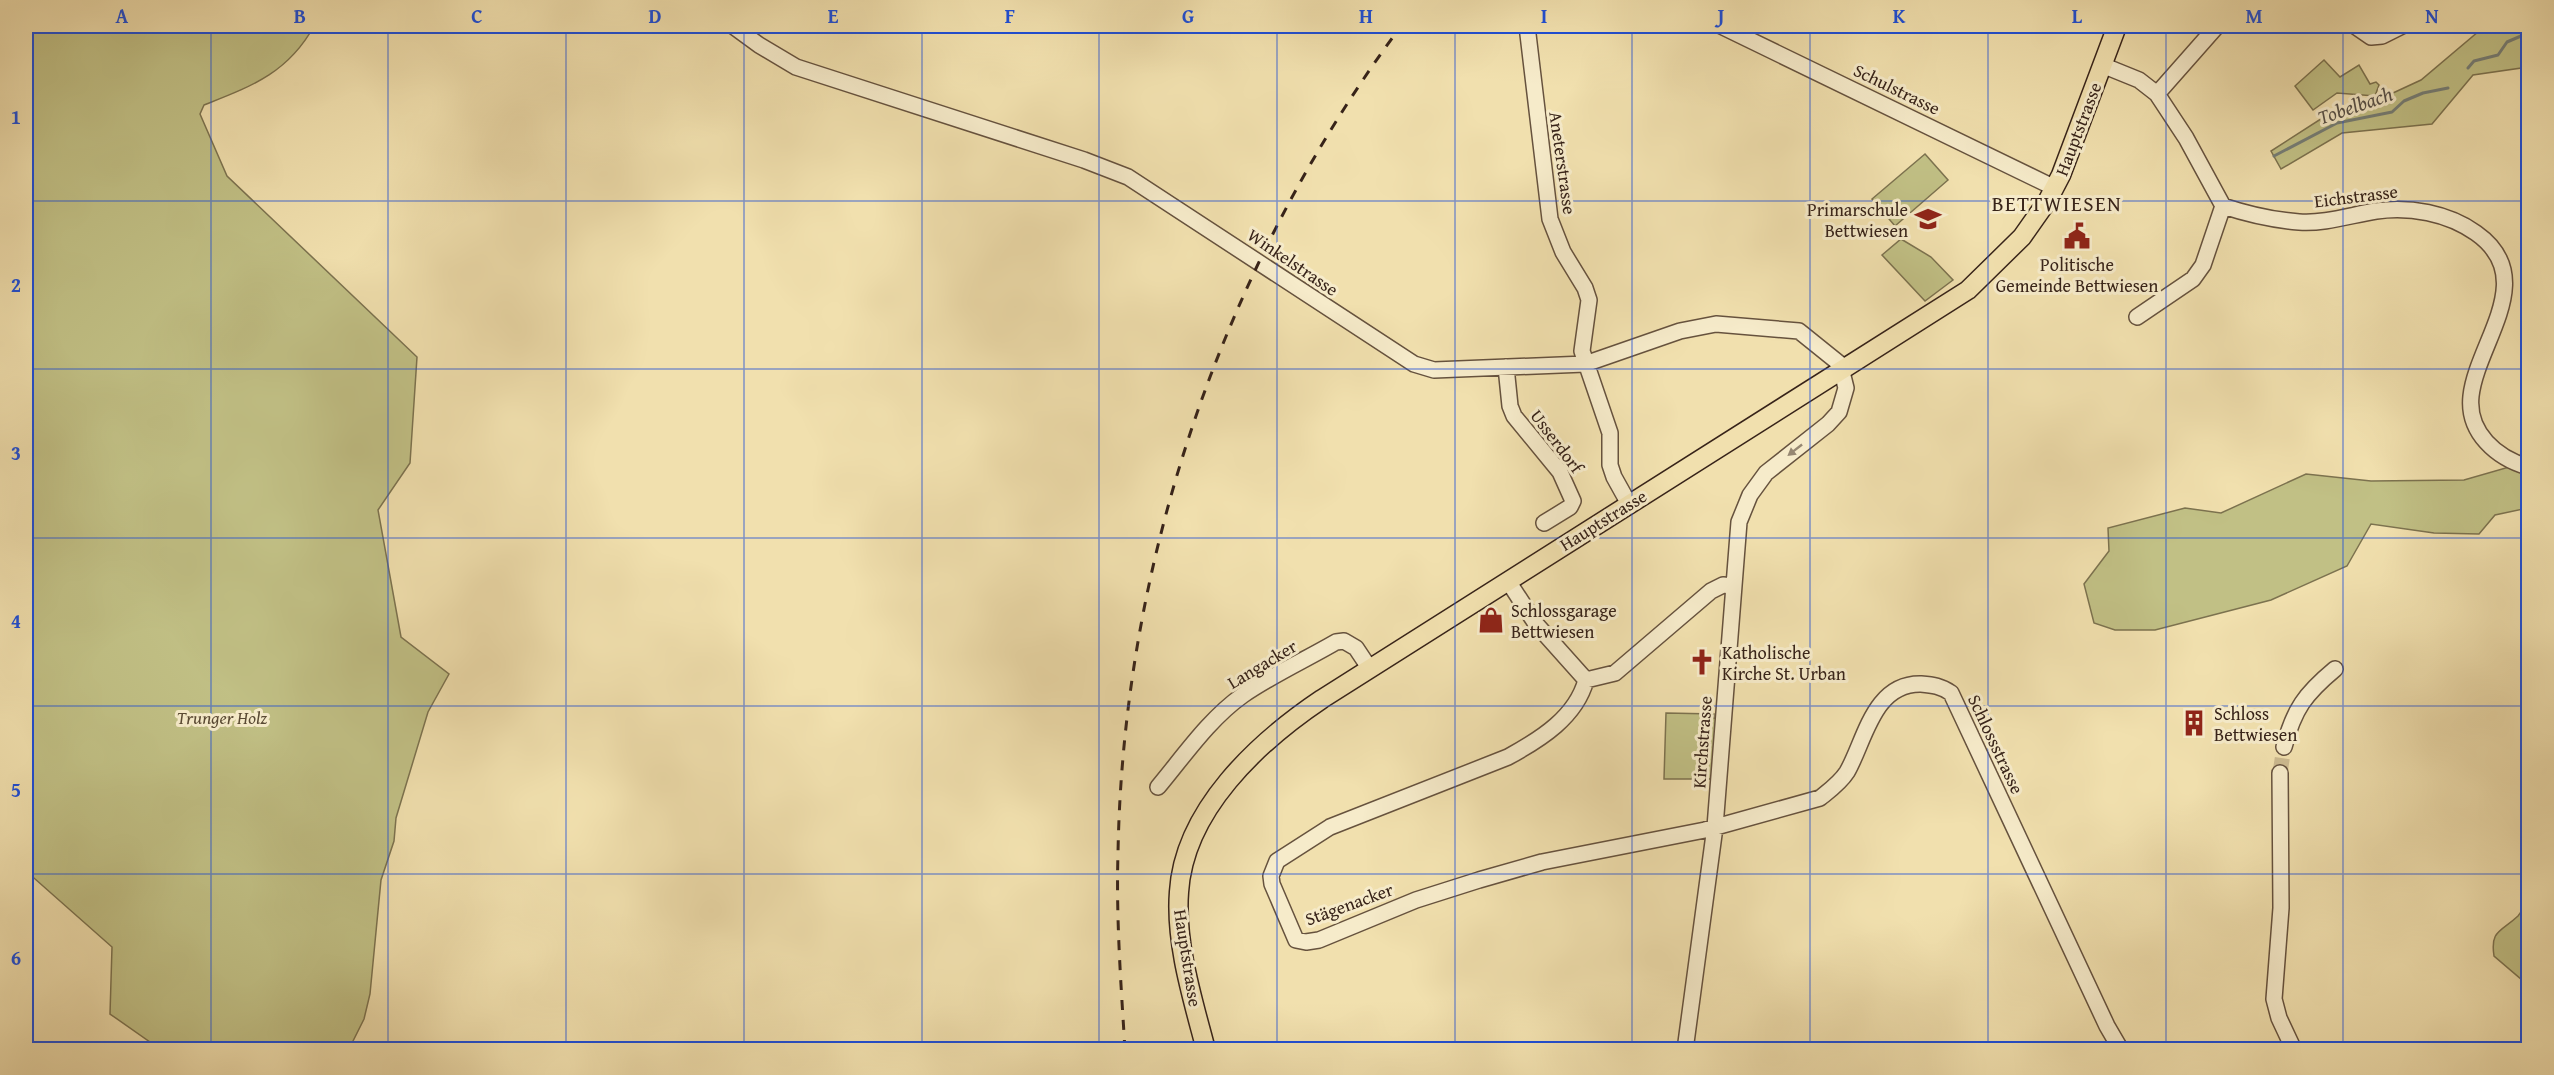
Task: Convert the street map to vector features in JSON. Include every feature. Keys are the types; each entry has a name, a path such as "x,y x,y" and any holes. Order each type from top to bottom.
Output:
{"main road":[{"name":"Hauptstrasse","path":"1206,1050 1186,963 1179,920 1179,889 1192,841 1219,795 1256,752 1297,717 1370,669 1968,290 2022,237 2038,217 2055,188 2117,26"}],"street":[{"name":"Winkelstrasse","path":"733,26 796,67 1084,160 1128,177 1414,364 1434,370 1585,364 1680,331 1716,324 1799,331 1838,361 1842,370"},
{"name":"Aneterstrasse","path":"1527,26 1550,219 1563,252 1585,288 1589,300 1582,351 1606,417 1614,477 1629,504"},
{"name":"Schulstrasse","path":"1721,26 2055,188"},
{"path":"2157,94 2217,26"},
{"path":"2355,26 2371,37 2382,36 2402,26"},
{"path":"2102,65 2139,80 2157,94 2191,146 2223,206 2203,265 2193,279 2137,317"},
{"name":"Eichstrasse","path":"2223,206 2299,222 2379,210 2409,210 2430,213 2454,221 2486,241 2494,250 2502,267 2504,297 2473,388 2473,415 2478,433 2489,447 2512,463 2529,467"},
{"name":"Usserdorf","path":"1506,367 1510,406 1514,416 1560,472 1574,501 1570,507 1544,523"},
{"name":"Kirchstrasse","path":"1685,1050 1715,827 1732,586 1739,522 1750,495 1766,473 1828,424 1839,412 1845,388 1842,370"},
{"path":"1508,581 1536,624 1586,680 1615,673 1711,591 1723,585 1732,586"},
{"name":"Langacker","path":"1158,787 1222,713 1268,679 1336,642 1344,641 1356,648 1370,669"},
{"path":"2284,747 2291,720 2304,697 2334,669"},
{"name":"Stägenacker","path":"1586,680 1573,709 1534,743 1487,766 1330,827 1277,861 1271,876 1272,885 1296,940 1319,940 1416,900 1510,871 1715,827"},
{"name":"Schlossstrasse","path":"1715,827 1820,798 1847,772 1863,732 1888,696 1916,684 1941,686 1951,693 2107,1026 2121,1050"},
{"path":"2280,773 2280,928 2273,980 2278,1018 2294,1050"}],"green space":[{"name":"Trunger Holz","path":"26,26 314,26 293,56 280,67 253,84 204,105 200,114 227,176 417,357 410,463 378,510 401,637 449,674 428,712 396,818 394,841 381,880 370,994 364,1019 349,1049 160,1049 110,1014 112,947 26,871"},
{"path":"2485,26 2528,26 2528,67 2473,75 2432,124 2342,133 2281,169 2271,151 2327,115 2380,99 2421,80"},
{"path":"2324,60 2340,77 2359,65 2370,84 2376,82 2379,85 2375,96 2337,93 2313,110 2295,86"},
{"path":"1925,154 1948,180 1895,226 1872,199"},
{"path":"1901,239 1931,257 1953,280 1925,301 1882,255"},
{"path":"2516,465 2528,469 2528,508 2495,515 2479,534 2434,533 2371,524 2347,566 2271,600 2155,630 2115,630 2094,623 2084,584 2109,551 2108,528 2185,508 2221,513 2306,474 2371,481 2464,480"},
{"path":"1666,713 1714,714 1714,718 1717,719 1712,779 1664,779"},
{"path":"2528,899 2528,985 2494,956 2493,947 2495,936 2518,916"}],"waterway":[{"name":"Tobelbach","path":"2468,68 2474,61 2498,55 2507,42 2521,36 2528,39"},
{"name":"Tobelbach","path":"2274,156 2337,123 2392,112 2404,101 2423,93 2448,88"}],"tunnel":[{"path":"2280,773 2284,747"}],"railway":[{"path":"1125,1050 1119,952 1118,878 1124,742 1140,633 1163,524 1195,418 1235,314 1283,214 1339,117 1401,26"}],"place":[{"name":"Primarschule Bettwiesen","path":"1928,219"},
{"name":"Politische Gemeinde Bettwiesen","path":"2077,236"},
{"name":"Schlossgarage Bettwiesen","path":"1491,620"},
{"name":"Katholische Kirche St. Urban","path":"1702,662"},
{"name":"Schloss Bettwiesen","path":"2194,723"}],"district":[{"name":"BETTWIESEN","path":"2057,203"}]}
